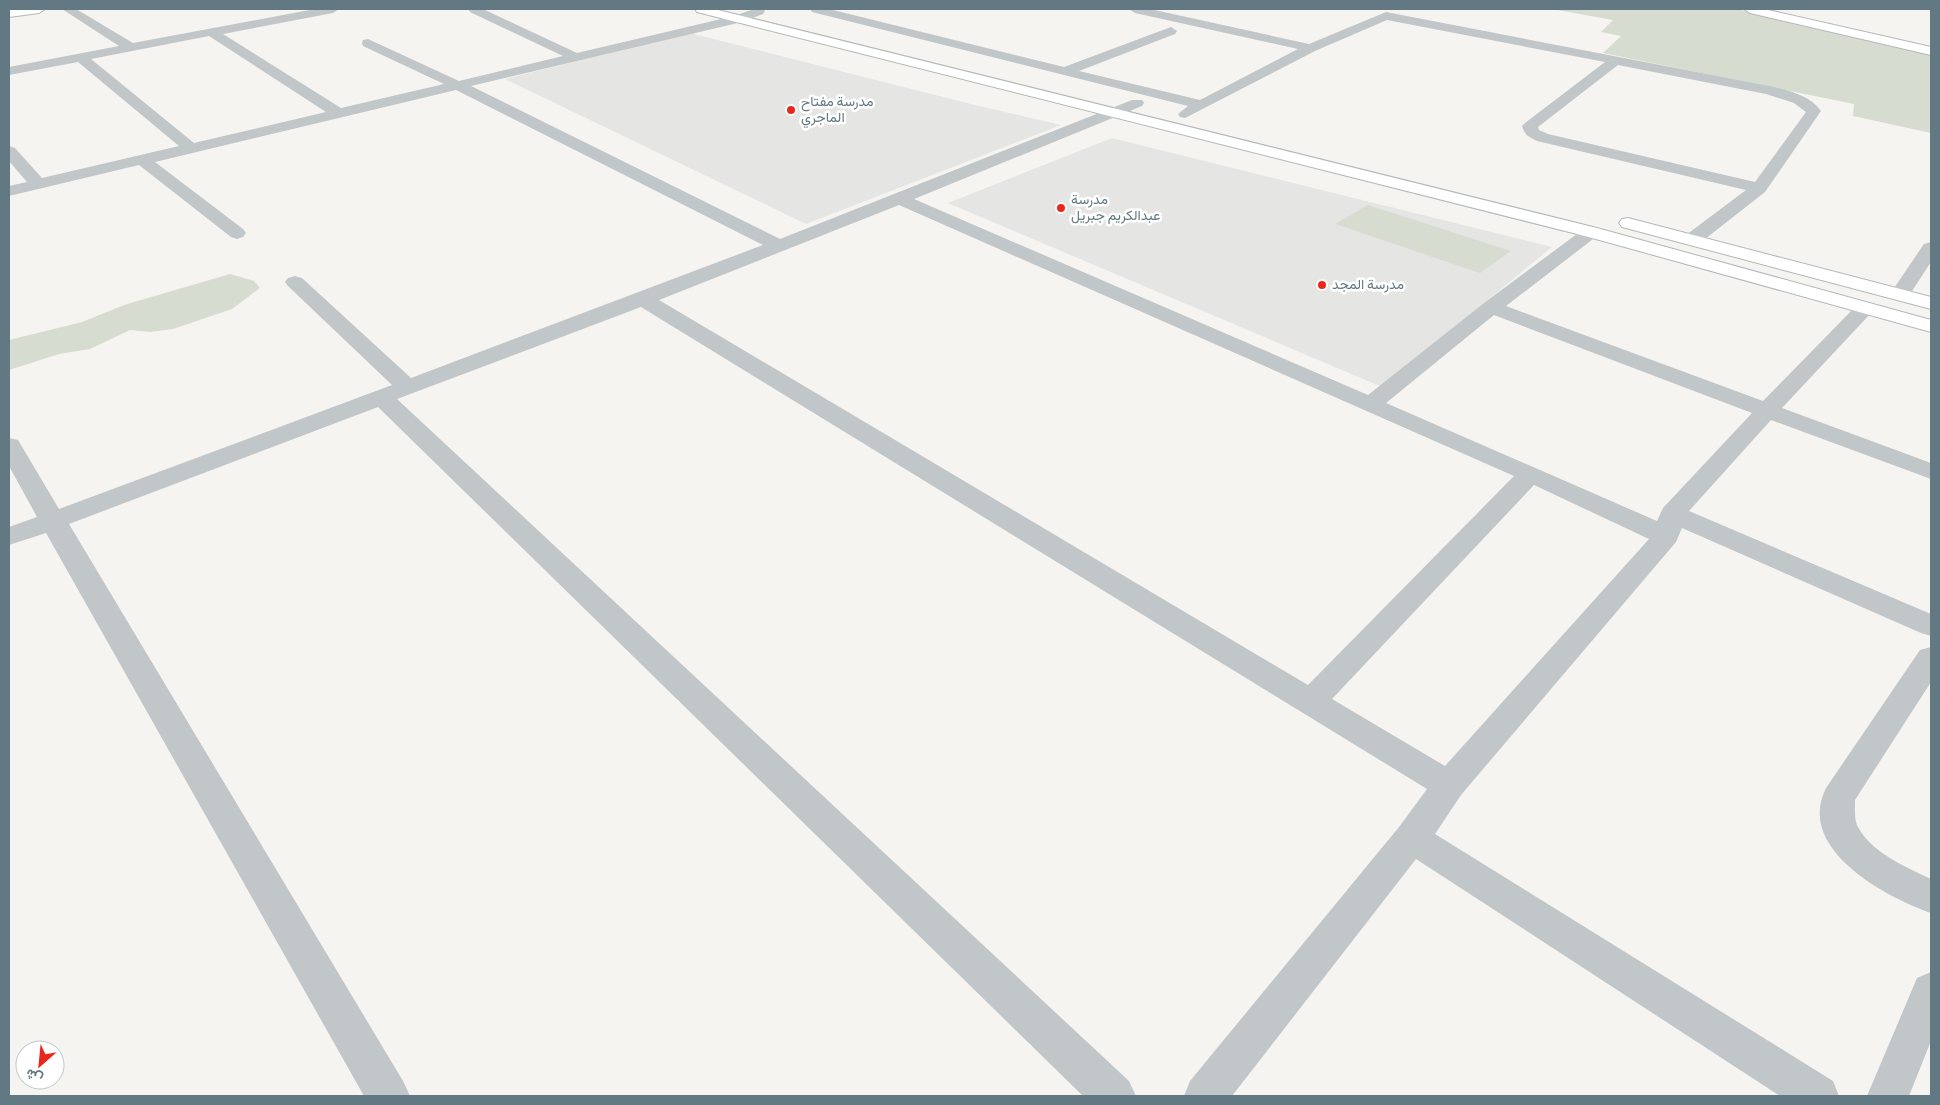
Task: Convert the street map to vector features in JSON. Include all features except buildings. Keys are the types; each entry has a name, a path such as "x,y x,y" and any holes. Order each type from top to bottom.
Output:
{"main road":[{"path":"9,13 39,9"},
{"path":"701,9 1591,232 1931,326"},
{"path":"1750,9 1931,51"},
{"path":"1777,9 1931,44"},
{"path":"755,10 1184,114 1202,112"},
{"path":"1612,219 1931,303"}],"street":[{"path":"68,9 130,48"},
{"path":"9,71 333,9"},
{"path":"474,9 575,57"},
{"path":"816,9 1066,71 1202,112 1310,48 1388,12 1616,61 1769,90 1796,98 1808,104 1814,110 1810,117 1758,188 1693,239"},
{"path":"842,15 862,9"},
{"path":"1134,9 1310,48"},
{"path":"9,191 738,19 755,10"},
{"path":"237,14 253,24"},
{"path":"1066,71 1171,31"},
{"path":"211,32 338,113"},
{"path":"368,43 457,85 779,246"},
{"path":"80,57 190,147"},
{"path":"1616,61 1530,126 1532,133 1543,138 1758,188"},
{"path":"9,537 643,299 1137,103"},
{"path":"9,151 38,184"},
{"path":"141,159 238,233"},
{"path":"899,199 1530,474 1669,525 1931,626"},
{"path":"1369,405 1490,307 1591,232"},
{"path":"1900,294 1931,248"},
{"path":"295,282 394,392 1114,1096"},
{"path":"643,299 1449,785"},
{"path":"1490,307 1931,472"},
{"path":"1205,1096 1412,838 1449,785 1768,410 1865,308"},
{"path":"9,445 388,1096"},
{"path":"1310,702 1530,474"},
{"path":"1931,658 1838,798 1839,825 1850,846 1877,869 1931,897"},
{"path":"1412,838 1818,1096"},
{"path":"1888,1096 1931,991"}],"shaded area":[{"path":"1552,9 1737,9 1931,54 1931,133 1853,116 1854,104 1603,53 1621,36 1601,32 1613,20"},
{"path":"690,33 1061,125 806,224 505,79"},
{"path":"1112,138 1552,247 1382,387 948,203"},
{"path":"1368,205 1511,251 1480,273 1335,224"},
{"path":"230,274 254,281 260,288 232,309 173,329 150,332 130,330 90,349 59,354 9,370 9,340 82,322 124,305"}],"place":[{"name":"مدرسة مفتاح الماجري","path":"791,110"},
{"name":"مدرسة عبدالكريم جبريل","path":"1061,208"},
{"name":"مدرسة المجد","path":"1322,285"}]}
